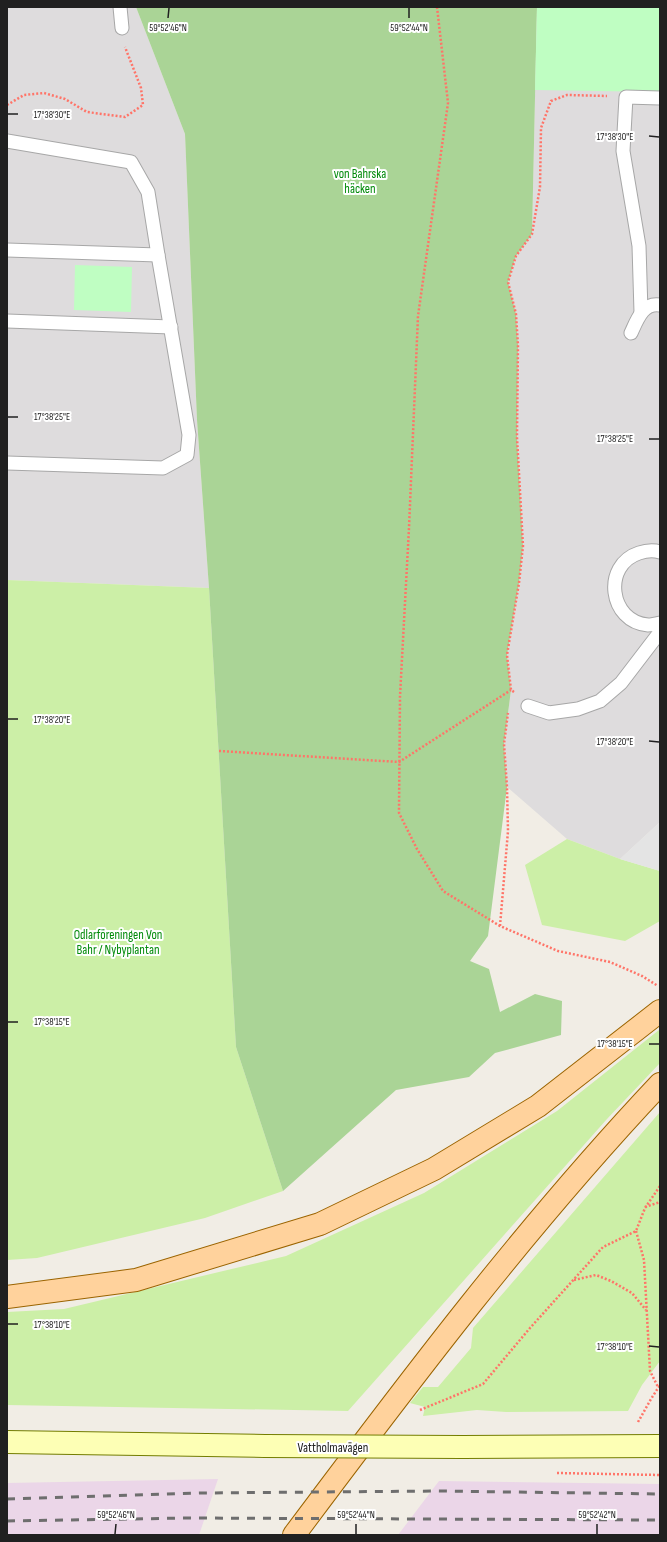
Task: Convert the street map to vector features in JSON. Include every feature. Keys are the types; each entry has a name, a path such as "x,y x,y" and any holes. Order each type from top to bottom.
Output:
{"main road":[{"path":"7,1297 136,1280 320,1224 434,1169 538,1106 660,1011"},
{"path":"294,1535 379,1421 487,1282 618,1129 660,1084"},
{"name":"Vattholmavägen","path":"7,1442 265,1446 660,1446"}],"lane":[{"path":"120,7 122,28"},
{"path":"631,333 641,312 639,246 623,150 626,97 660,98"},
{"path":"7,141 131,162 148,192 189,435 187,455 163,468 7,463"},
{"path":"7,250 158,255"},
{"path":"641,312 655,304 660,305"},
{"path":"7,321 171,327"},
{"path":"660,552 644,551 632,555 623,563 617,572 614,584 614,596 619,607 626,616 636,622 648,625 660,623"},
{"path":"528,706 549,713 578,709 600,700 620,683 660,632"}],"path":[{"path":"437,7 448,103 418,316 400,696 399,813 417,849 443,891 500,926 558,951 610,962 642,976 660,988"},
{"path":"7,105 24,95 44,93 65,99 87,112 125,117 143,105 141,88 126,50 122,28"},
{"path":"511,697 512,690 507,655 519,583 523,546 517,437 518,345 516,314 508,282 516,256 532,234 540,187 541,128 551,101 567,95 626,97"},
{"path":"219,751 399,762 512,690"},
{"path":"512,690 528,706"},
{"path":"500,926 508,831 504,744 509,710"},
{"path":"630,1446 638,1422 659,1387 650,1371 644,1260 636,1231 645,1208 660,1186"},
{"path":"645,1208 660,1202"},
{"path":"420,1410 483,1384 530,1328 603,1247 636,1231"},
{"path":"574,1280 596,1275 611,1281 632,1293 647,1311"},
{"path":"556,1473 660,1476"}],"shaded area":[{"path":"7,7 136,7 185,134 197,420 209,588 7,580"},
{"path":"537,7 660,7 660,822 620,859 567,839 507,787 504,744 511,690 507,655 519,583 523,546 517,437 518,345 516,314 508,282 516,256 532,234"},
{"path":"660,822 660,871 620,859"},
{"path":"218,1479 199,1535 7,1535 7,1483"},
{"path":"439,1481 660,1484 660,1534 398,1535"}],"green space":[{"name":"von Bahrska häcken","path":"136,7 537,7 532,234 516,256 508,282 516,314 518,345 517,437 523,546 519,583 507,655 511,690 504,744 507,787 488,936 470,961 489,969 500,1012 535,994 562,1001 561,1035 495,1053 469,1077 396,1090 283,1191 236,1047 209,588 197,420 185,134"},
{"path":"537,7 660,7 660,92 535,90"},
{"path":"75,265 132,267 131,312 74,310"},
{"name":"Odlarföreningen Von Bahr / Nybyplantan","path":"7,580 209,588 236,1047 283,1191 205,1218 37,1258 7,1260"},
{"path":"567,839 620,859 660,871 660,921 625,941 542,925 525,865"},
{"path":"659,1030 660,1063 607,1119 348,1411 7,1405 7,1312 64,1309 286,1256 424,1193 557,1111"},
{"path":"660,1112 660,1361 642,1385 628,1411 506,1412 477,1410 423,1416 425,1407 410,1403 423,1387 438,1387 471,1348 473,1328"},
{"path":"660,1534 660,1535 553,1535"}],"railway":[{"path":"7,1499 201,1493 438,1491 660,1494"},
{"path":"7,1521 189,1518 660,1520"}]}
